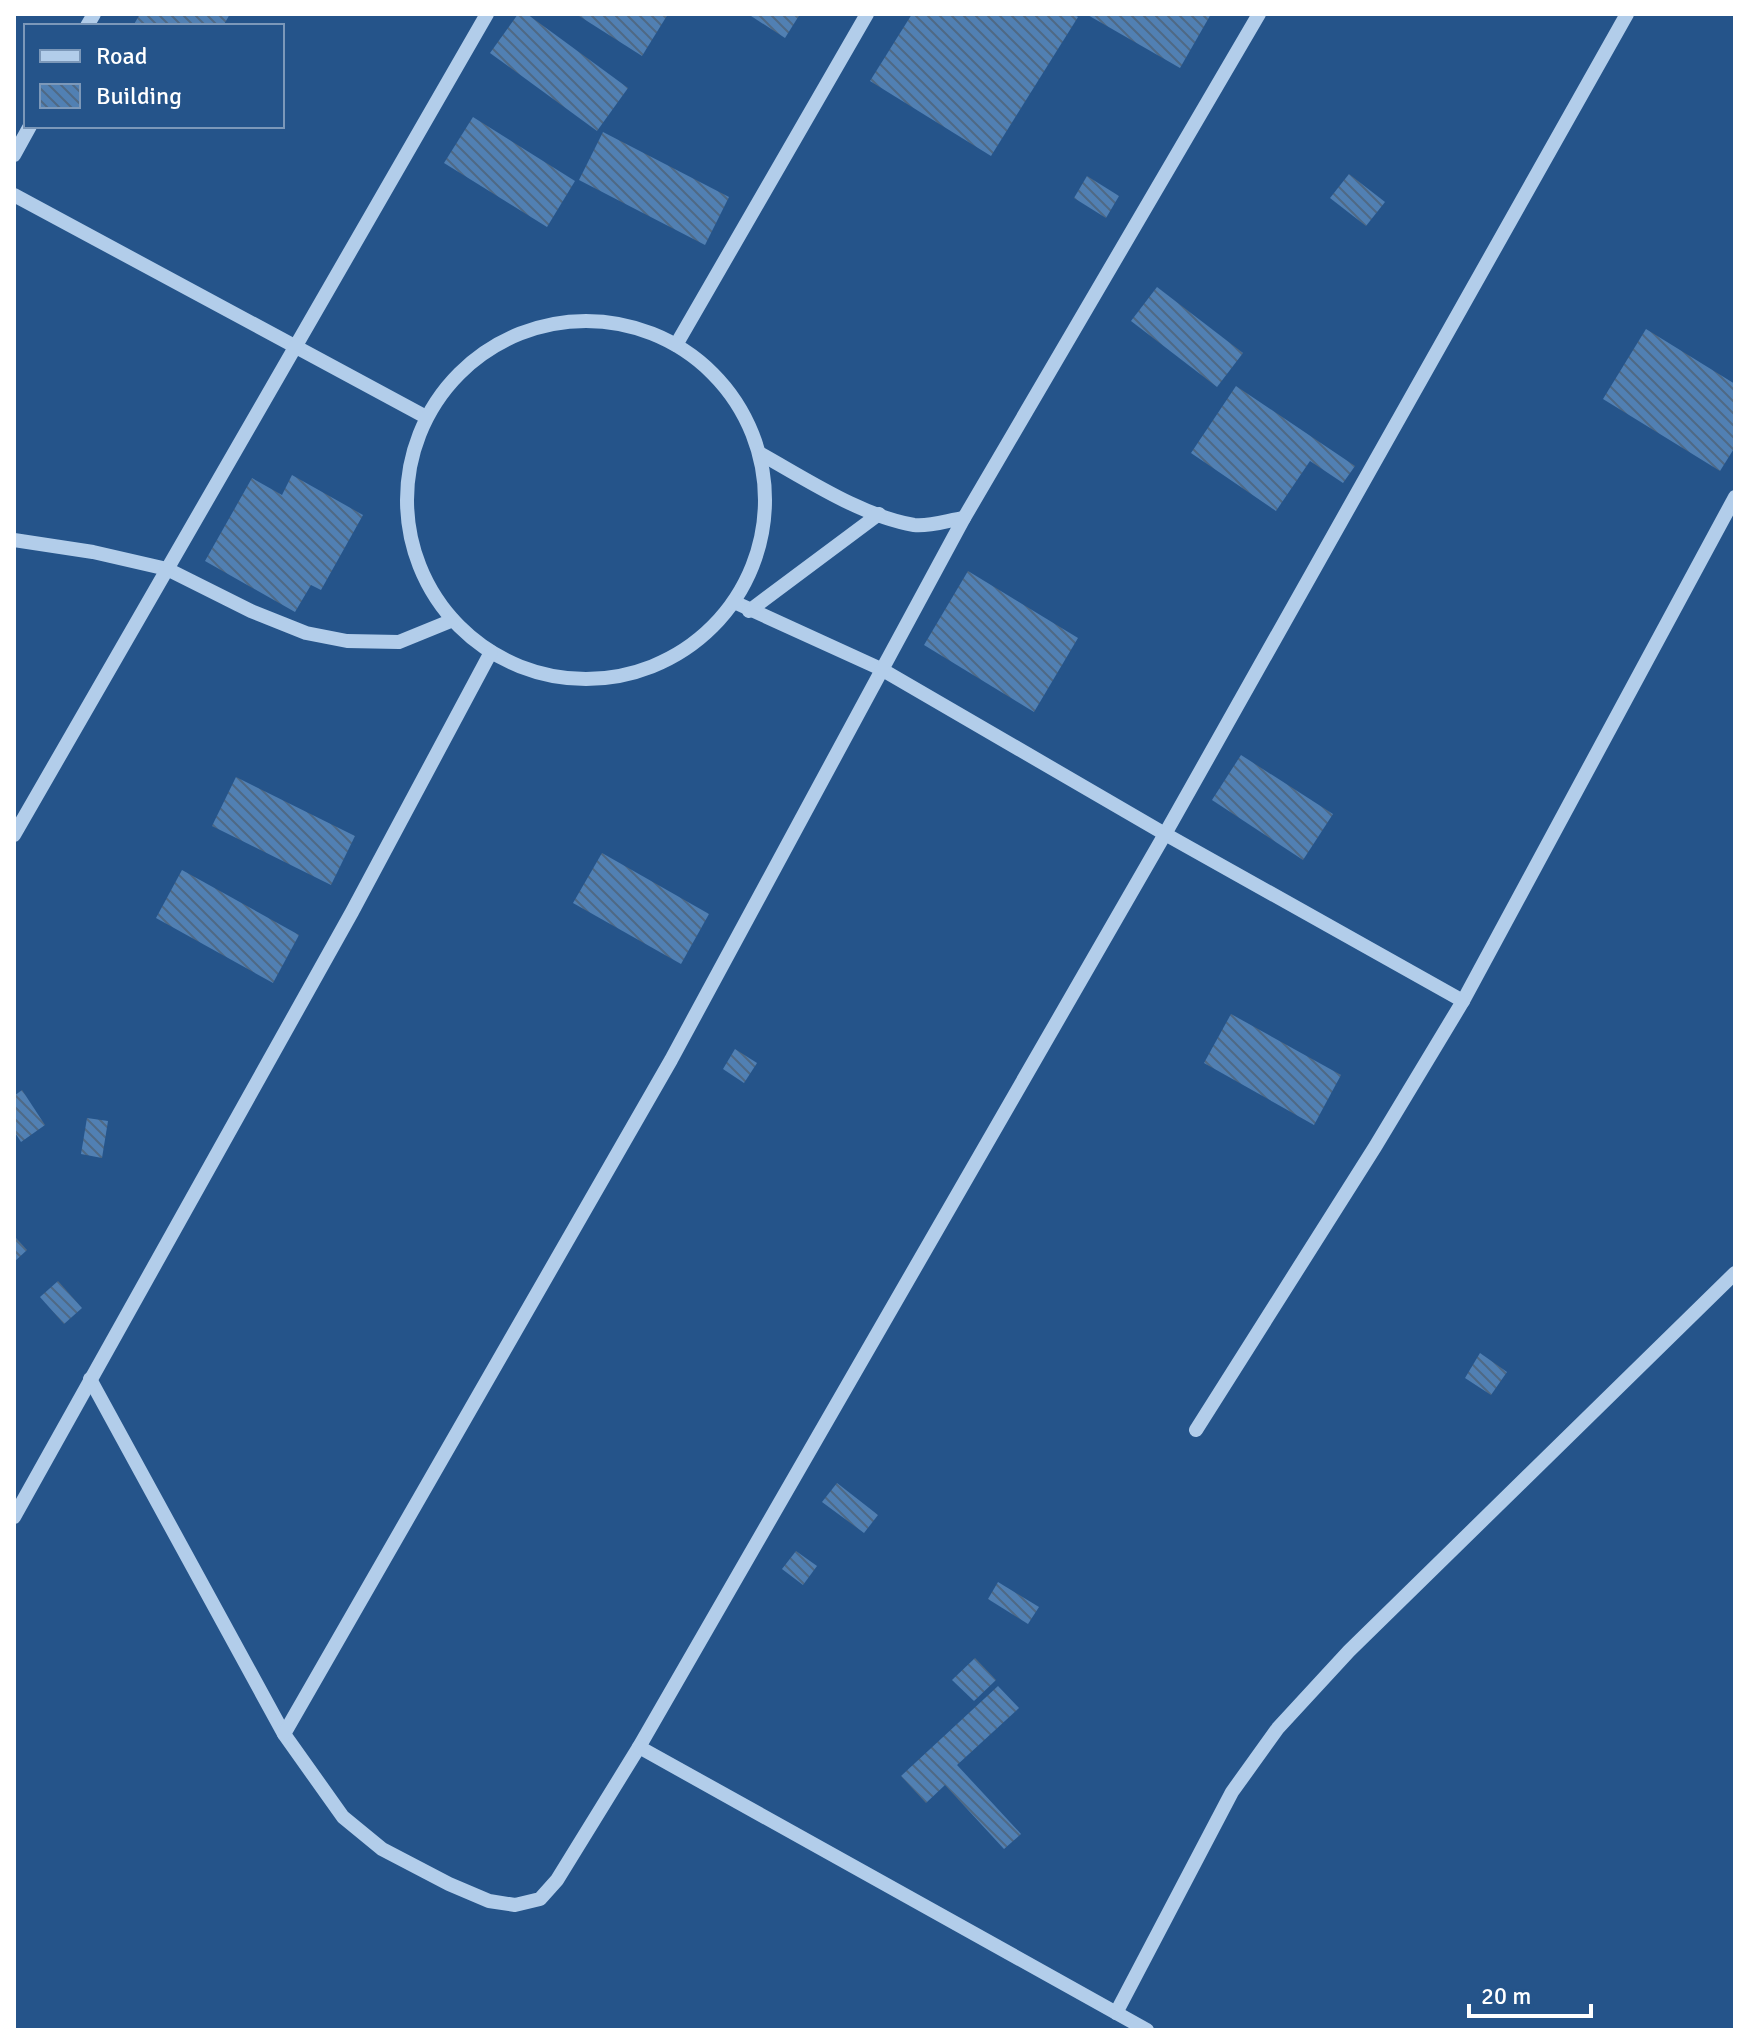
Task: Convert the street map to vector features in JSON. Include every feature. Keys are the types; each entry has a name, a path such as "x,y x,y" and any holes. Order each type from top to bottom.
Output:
{"street":[{"path":"14,835 487,14"},
{"path":"676,345 867,14"},
{"path":"284,1734 671,1060 964,518 1259,14"},
{"path":"90,1379 284,1734 343,1817 382,1849 489,1901 515,1905 540,1899 557,1880 639,1747 1165,834 1627,14"},
{"path":"14,155 29,128"},
{"path":"14,195 426,417"},
{"path":"597,320 638,327 676,345 713,373 742,410 759,453 765,505 757,556 734,602 704,636 666,661 623,676 578,679 533,671 491,652 453,620 423,575 408,522 409,468 426,417 449,383 480,354 516,334 555,322 597,320"},
{"path":"759,453 832,494 879,514 917,525 964,518"},
{"path":"1196,1430 1375,1147 1463,1001 1735,497"},
{"path":"749,611 879,514"},
{"path":"14,540 93,552 167,569 251,611 306,633 347,641 399,642 453,620"},
{"path":"734,602 881,669 1165,834 1463,1001"},
{"path":"14,1517 352,912 491,652"},
{"path":"1116,2013 1232,1792 1278,1728 1349,1651 1735,1273"},
{"path":"639,1747 1147,2030"}],"building":[{"path":"140,14 230,14 224,24 134,24"},
{"path":"518,14 527,14 628,88 597,131 490,53"},
{"path":"576,14 668,14 642,56"},
{"path":"748,14 800,14 785,38"},
{"path":"912,14 1073,14 1078,17 991,156 870,81"},
{"path":"1086,14 1211,14 1180,68"},
{"path":"473,117 575,181 547,227 444,163"},
{"path":"603,132 729,197 705,245 579,180"},
{"path":"1349,174 1385,202 1366,226 1330,198"},
{"path":"1087,176 1119,196 1106,218 1074,198"},
{"path":"1157,287 1243,353 1217,387 1131,321"},
{"path":"1646,329 1735,384 1735,447 1720,471 1603,399"},
{"path":"1236,386 1355,466 1343,483 1310,461 1276,511 1191,453"},
{"path":"292,475 363,515 321,590 311,585 295,612 205,561 252,478 282,495"},
{"path":"968,571 1078,638 1034,712 924,645"},
{"path":"1241,755 1333,814 1303,860 1212,800"},
{"path":"236,777 355,836 331,885 212,826"},
{"path":"602,853 709,914 681,964 573,903"},
{"path":"182,870 299,935 273,983 156,918"},
{"path":"1231,1014 1341,1075 1314,1125 1204,1063"},
{"path":"735,1049 757,1063 744,1083 723,1069"},
{"path":"22,1090 45,1125 21,1142 14,1131 14,1096"},
{"path":"87,1118 108,1121 102,1158 81,1154"},
{"path":"14,1236 27,1250 14,1262"},
{"path":"58,1281 82,1308 64,1324 40,1297"},
{"path":"1480,1353 1507,1372 1491,1395 1465,1378"},
{"path":"837,1483 878,1515 864,1533 822,1502"},
{"path":"796,1551 817,1566 803,1585 782,1569"},
{"path":"998,1582 1039,1607 1028,1624 988,1599"},
{"path":"975,1658 996,1680 974,1701 952,1680"},
{"path":"998,1686 1019,1708 957,1765 1021,1834 1004,1849 945,1785 926,1803 901,1776"}]}
